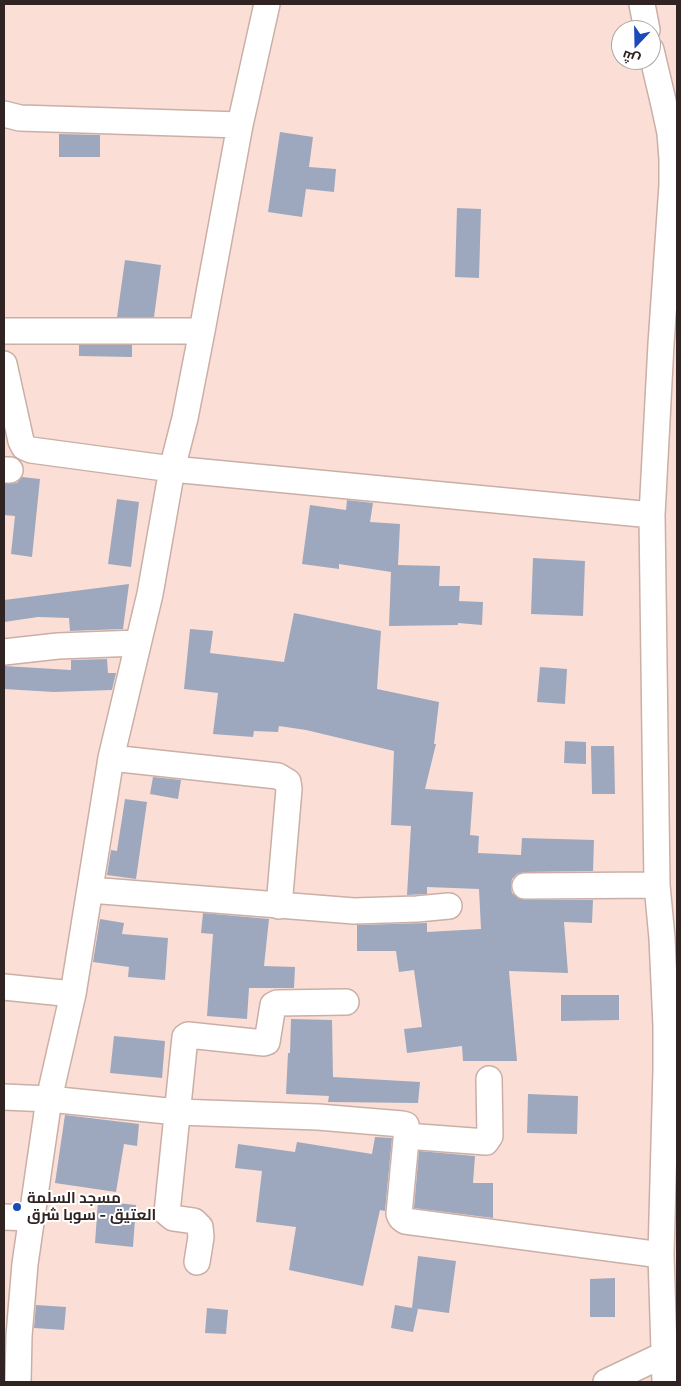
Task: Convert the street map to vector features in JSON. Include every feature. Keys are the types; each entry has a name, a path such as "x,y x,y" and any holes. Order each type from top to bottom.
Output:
{"street":[{"path":"18,1382 19,1336 14,1264 32,1218 49,1099 73,994 110,758 150,594 172,469 185,418 240,125 267,4"},
{"path":"642,4 645,20"},
{"path":"656,70 670,134 672,159 652,515 657,885 666,1035 661,1255 665,1382"},
{"path":"4,114 20,118 240,125"},
{"path":"4,331 202,331"},
{"path":"4,364 21,441 24,447 31,450 172,469 652,515"},
{"path":"4,652 58,646 138,643"},
{"path":"110,758 278,776 288,782 289,789 279,906"},
{"path":"525,886 657,885"},
{"path":"90,890 354,911 449,906"},
{"path":"4,987 73,994"},
{"path":"197,1262 201,1237 200,1226 194,1221 173,1218 167,1213 185,1037 188,1035 264,1043 267,1042 273,1005 277,1003 346,1002"},
{"path":"406,1136 486,1142 489,1140 490,1079"},
{"path":"4,1097 49,1099 177,1112 318,1117 402,1124 406,1126 406,1136 399,1214 405,1221 661,1255"},
{"path":"4,1217 32,1218"},
{"path":"606,1382 663,1355"}],"building":[{"path":"280,132 313,137 309,167 336,169 334,192 306,189 302,217 268,212"},
{"path":"59,134 100,135 100,157 59,157"},
{"path":"457,208 481,209 479,278 455,277"},
{"path":"125,260 161,265 154,317 117,317"},
{"path":"79,345 132,345 132,357 79,356"},
{"path":"22,477 40,479 32,557 11,554 15,516 4,515 4,484 17,483"},
{"path":"117,499 139,502 131,567 108,564"},
{"path":"347,500 373,503 370,522 400,524 398,565 440,566 439,586 460,586 459,601 483,602 482,625 458,623 458,625 389,626 391,572 339,564 339,569 302,564 310,505 346,510"},
{"path":"533,558 585,561 583,616 531,614"},
{"path":"129,584 123,629 70,631 69,618 38,617 4,622 4,600"},
{"path":"294,613 381,631 377,689 439,702 434,744 436,744 425,789 473,792 470,835 479,836 478,853 521,855 522,838 594,840 593,871 525,872 517,874 512,879 512,893 518,898 525,900 593,900 592,923 564,922 568,973 509,971 517,1061 463,1061 462,1046 407,1053 404,1029 422,1027 414,970 399,972 396,951 357,951 357,925 427,923 427,932 481,929 479,889 427,887 427,894 407,895 411,826 391,825 394,751 306,730 279,726 278,732 254,731 253,737 213,734 218,693 184,689 190,629 213,631 210,653 284,662"},
{"path":"107,659 108,673 116,673 112,690 54,692 4,689 4,666 71,670 71,660"},
{"path":"540,667 567,669 565,704 537,702"},
{"path":"565,741 586,742 586,764 564,763"},
{"path":"591,746 614,746 615,794 592,794"},
{"path":"153,777 181,780 178,799 150,794"},
{"path":"125,799 147,802 136,879 107,875 111,850 117,851"},
{"path":"203,913 269,919 264,966 295,967 294,988 249,988 247,1019 207,1016 213,934 201,933"},
{"path":"100,919 124,923 122,934 168,938 165,980 128,977 129,967 93,962"},
{"path":"561,995 619,995 619,1020 561,1021"},
{"path":"291,1019 332,1020 333,1077 420,1082 418,1103 328,1102 329,1096 286,1094"},
{"path":"114,1036 165,1041 162,1078 110,1073"},
{"path":"528,1094 578,1096 577,1134 527,1133"},
{"path":"65,1115 139,1124 137,1146 124,1144 116,1192 55,1183"},
{"path":"375,1137 392,1138 385,1211 380,1210 363,1286 289,1270 296,1227 256,1222 262,1171 235,1168 238,1144 295,1152 297,1142 372,1154"},
{"path":"419,1151 475,1156 473,1183 493,1183 493,1218 414,1208"},
{"path":"98,1201 136,1205 133,1247 95,1243"},
{"path":"418,1256 456,1261 449,1313 412,1308"},
{"path":"615,1278 615,1317 590,1317 590,1279"},
{"path":"36,1305 66,1307 64,1330 34,1328"},
{"path":"395,1305 418,1309 413,1332 391,1328"},
{"path":"207,1308 228,1310 226,1334 205,1333"}],"place":[{"name":"مسجد السلمة العتيق - سوبا شرق","path":"17,1207"}]}
